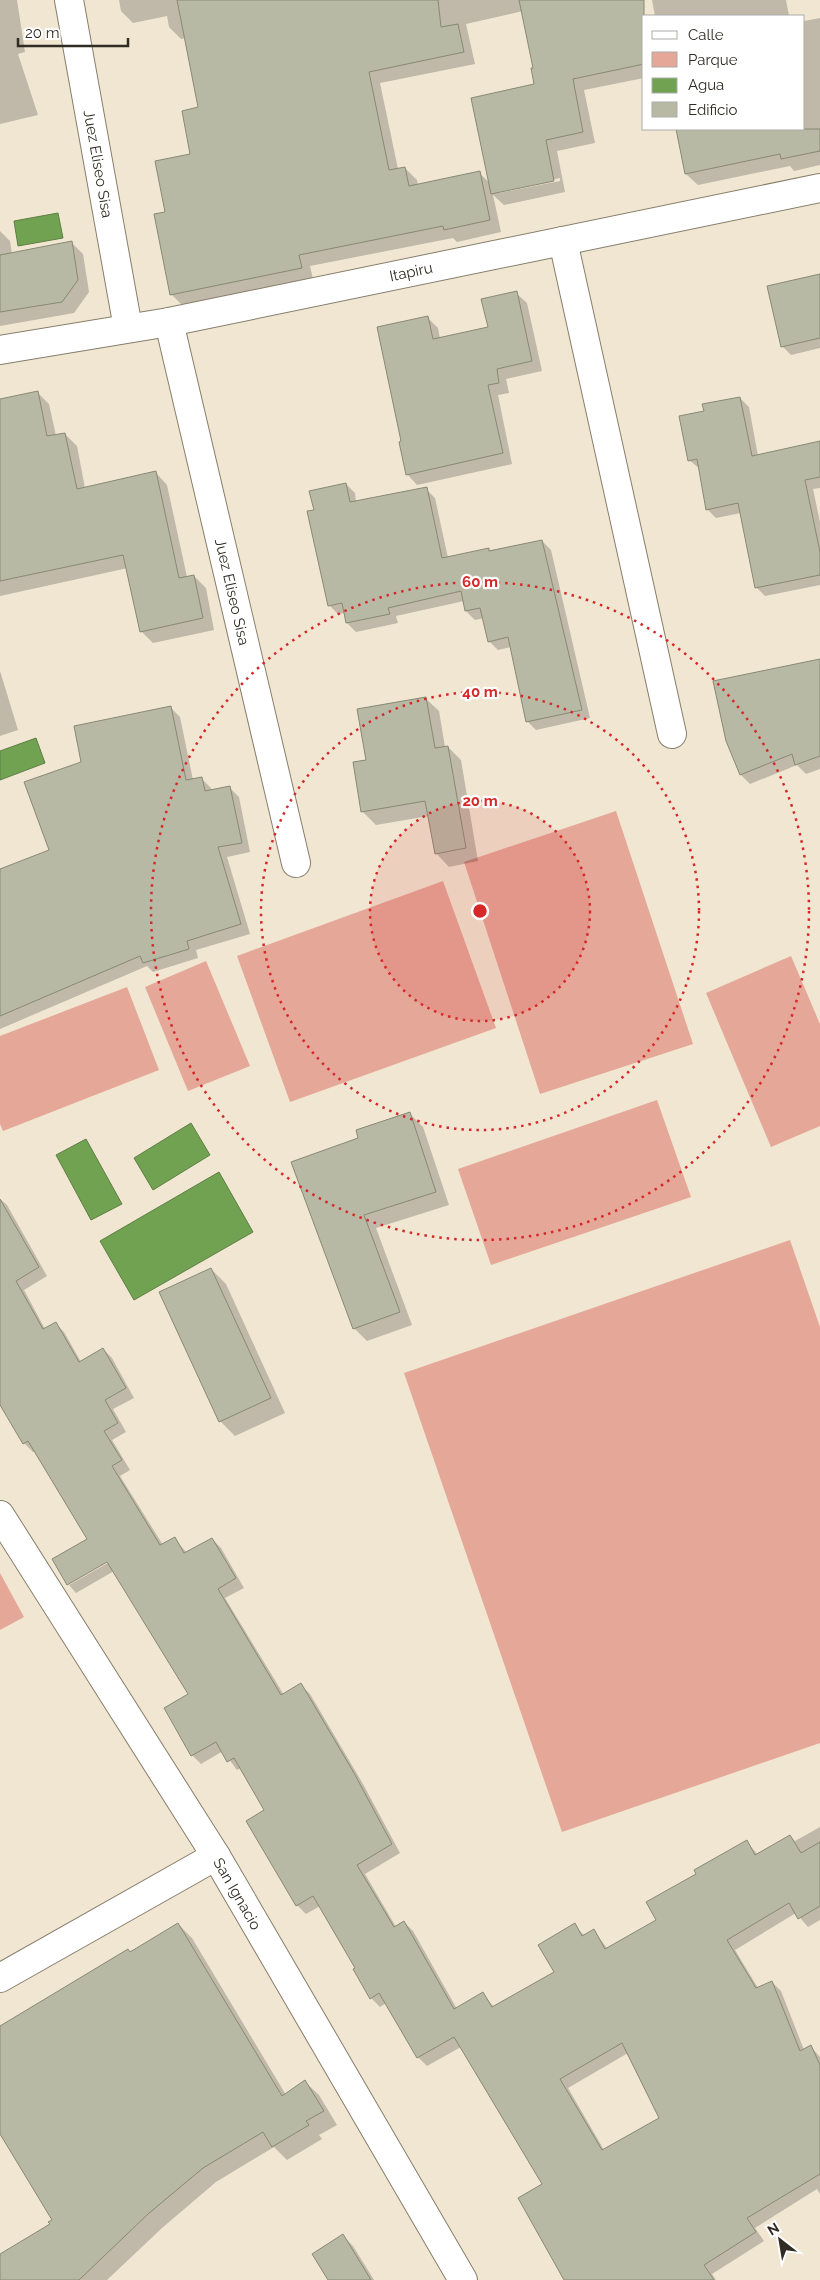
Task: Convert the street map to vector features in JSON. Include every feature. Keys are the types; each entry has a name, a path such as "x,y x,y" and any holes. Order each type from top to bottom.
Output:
{"street":[{"name":"Juez Eliseo Sisa","path":"69,0 128,328"},
{"name":"Itapiru","path":"0,350 169,322 820,188"},
{"path":"563,241 672,734"},
{"name":"Juez Eliseo Sisa","path":"169,322 296,862"},
{"name":"San Ignacio","path":"0,1515 216,1856 463,2280"},
{"path":"0,1978 216,1856"}],"green space":[{"path":"616,811 693,1044 540,1094 464,862"},
{"path":"443,881 496,1028 290,1102 237,956"},
{"path":"791,956 820,1024 820,1126 771,1147 706,993"},
{"path":"206,961 250,1066 188,1091 145,987"},
{"path":"127,987 159,1070 3,1131 0,1124 0,1036"},
{"path":"657,1100 691,1197 491,1265 458,1169"},
{"path":"790,1240 820,1327 820,1743 562,1832 404,1373"},
{"path":"0,1573 24,1617 0,1630"}],"water":[{"path":"58,213 63,238 18,246 14,221"},
{"path":"36,738 45,763 0,780 0,751"},
{"path":"191,1123 210,1155 153,1190 134,1158"},
{"path":"86,1139 122,1204 91,1220 56,1155"},
{"path":"219,1172 253,1232 134,1300 100,1241"}],"building":[{"path":"177,0 438,0 441,27 458,24 464,52 369,72 389,170 405,167 409,186 480,171 490,220 444,230 443,226 299,255 302,268 170,295 154,214 165,212 155,161 190,154 182,111 198,107"},
{"path":"519,0 644,0 644,15 642,15 642,64 573,79 583,132 546,140 554,181 491,194 471,98 534,84 531,68 533,68"},
{"path":"820,129 820,151 781,159 780,154 685,174 676,130"},
{"path":"72,241 78,280 62,302 0,312 0,255"},
{"path":"820,274 820,338 781,347 767,286"},
{"path":"517,291 532,361 497,369 499,383 488,385 503,453 406,475 399,442 401,441 377,327 428,316 433,339 488,327 481,299"},
{"path":"38,391 47,436 65,433 77,489 156,471 179,578 194,575 203,618 140,632 123,555 0,581 0,399"},
{"path":"740,397 752,456 820,441 820,477 805,480 820,552 820,575 755,588 738,503 706,510 697,459 688,461 679,416 704,411 702,404"},
{"path":"346,483 350,502 427,487 442,558 489,548 489,551 542,540 582,710 526,722 508,637 488,642 480,608 465,611 461,591 388,608 390,614 346,623 342,603 328,606 307,511 314,510 309,491"},
{"path":"820,659 820,756 795,765 792,754 740,775 726,741 713,681"},
{"path":"426,697 435,748 448,746 466,848 435,854 425,801 361,812 353,762 366,760 357,709"},
{"path":"171,706 186,780 202,777 205,791 230,786 242,843 218,847 241,924 187,941 189,949 143,963 140,956 0,1016 0,869 49,850 24,782 81,762 74,726"},
{"path":"410,1112 436,1192 364,1215 400,1312 353,1329 291,1162 358,1138 356,1130"},
{"path":"0,1199 39,1267 16,1281 43,1329 56,1322 79,1362 103,1348 126,1388 105,1400 118,1423 104,1431 122,1460 112,1466 160,1545 175,1537 184,1553 212,1538 236,1578 218,1589 281,1695 301,1683 354,1773 392,1844 357,1865 394,1927 404,1921 454,2009 483,1992 492,2007 554,1972 538,1945 575,1923 582,1936 594,1929 605,1949 656,1920 646,1902 696,1874 694,1870 747,1840 755,1855 790,1835 801,1853 820,1842 820,1906 798,1919 789,1903 727,1940 756,1988 772,1981 800,2051 811,2045 820,2065 820,2174 747,2218 756,2232 704,2265 714,2280 564,2280 518,2198 542,2184 454,2037 417,2058 379,1993 370,1999 353,1969 355,1968 313,1896 296,1906 246,1821 264,1810 234,1758 227,1762 216,1742 191,1756 164,1708 188,1694 107,1562 67,1585 52,1559 87,1539 28,1441 23,1444 0,1405","holes":["622,2043 659,2118 602,2150 560,2079"]},
{"path":"211,1268 271,1398 219,1422 159,1292"},
{"path":"178,1923 282,2096 305,2080 324,2111 306,2121 309,2125 272,2147 263,2132 203,2168 148,2214 79,2280 0,2280 0,2254 50,2224 48,2222 52,2220 0,2134 0,2026 128,1949 130,1952"},
{"path":"343,2234 371,2280 328,2280 312,2254"}]}
